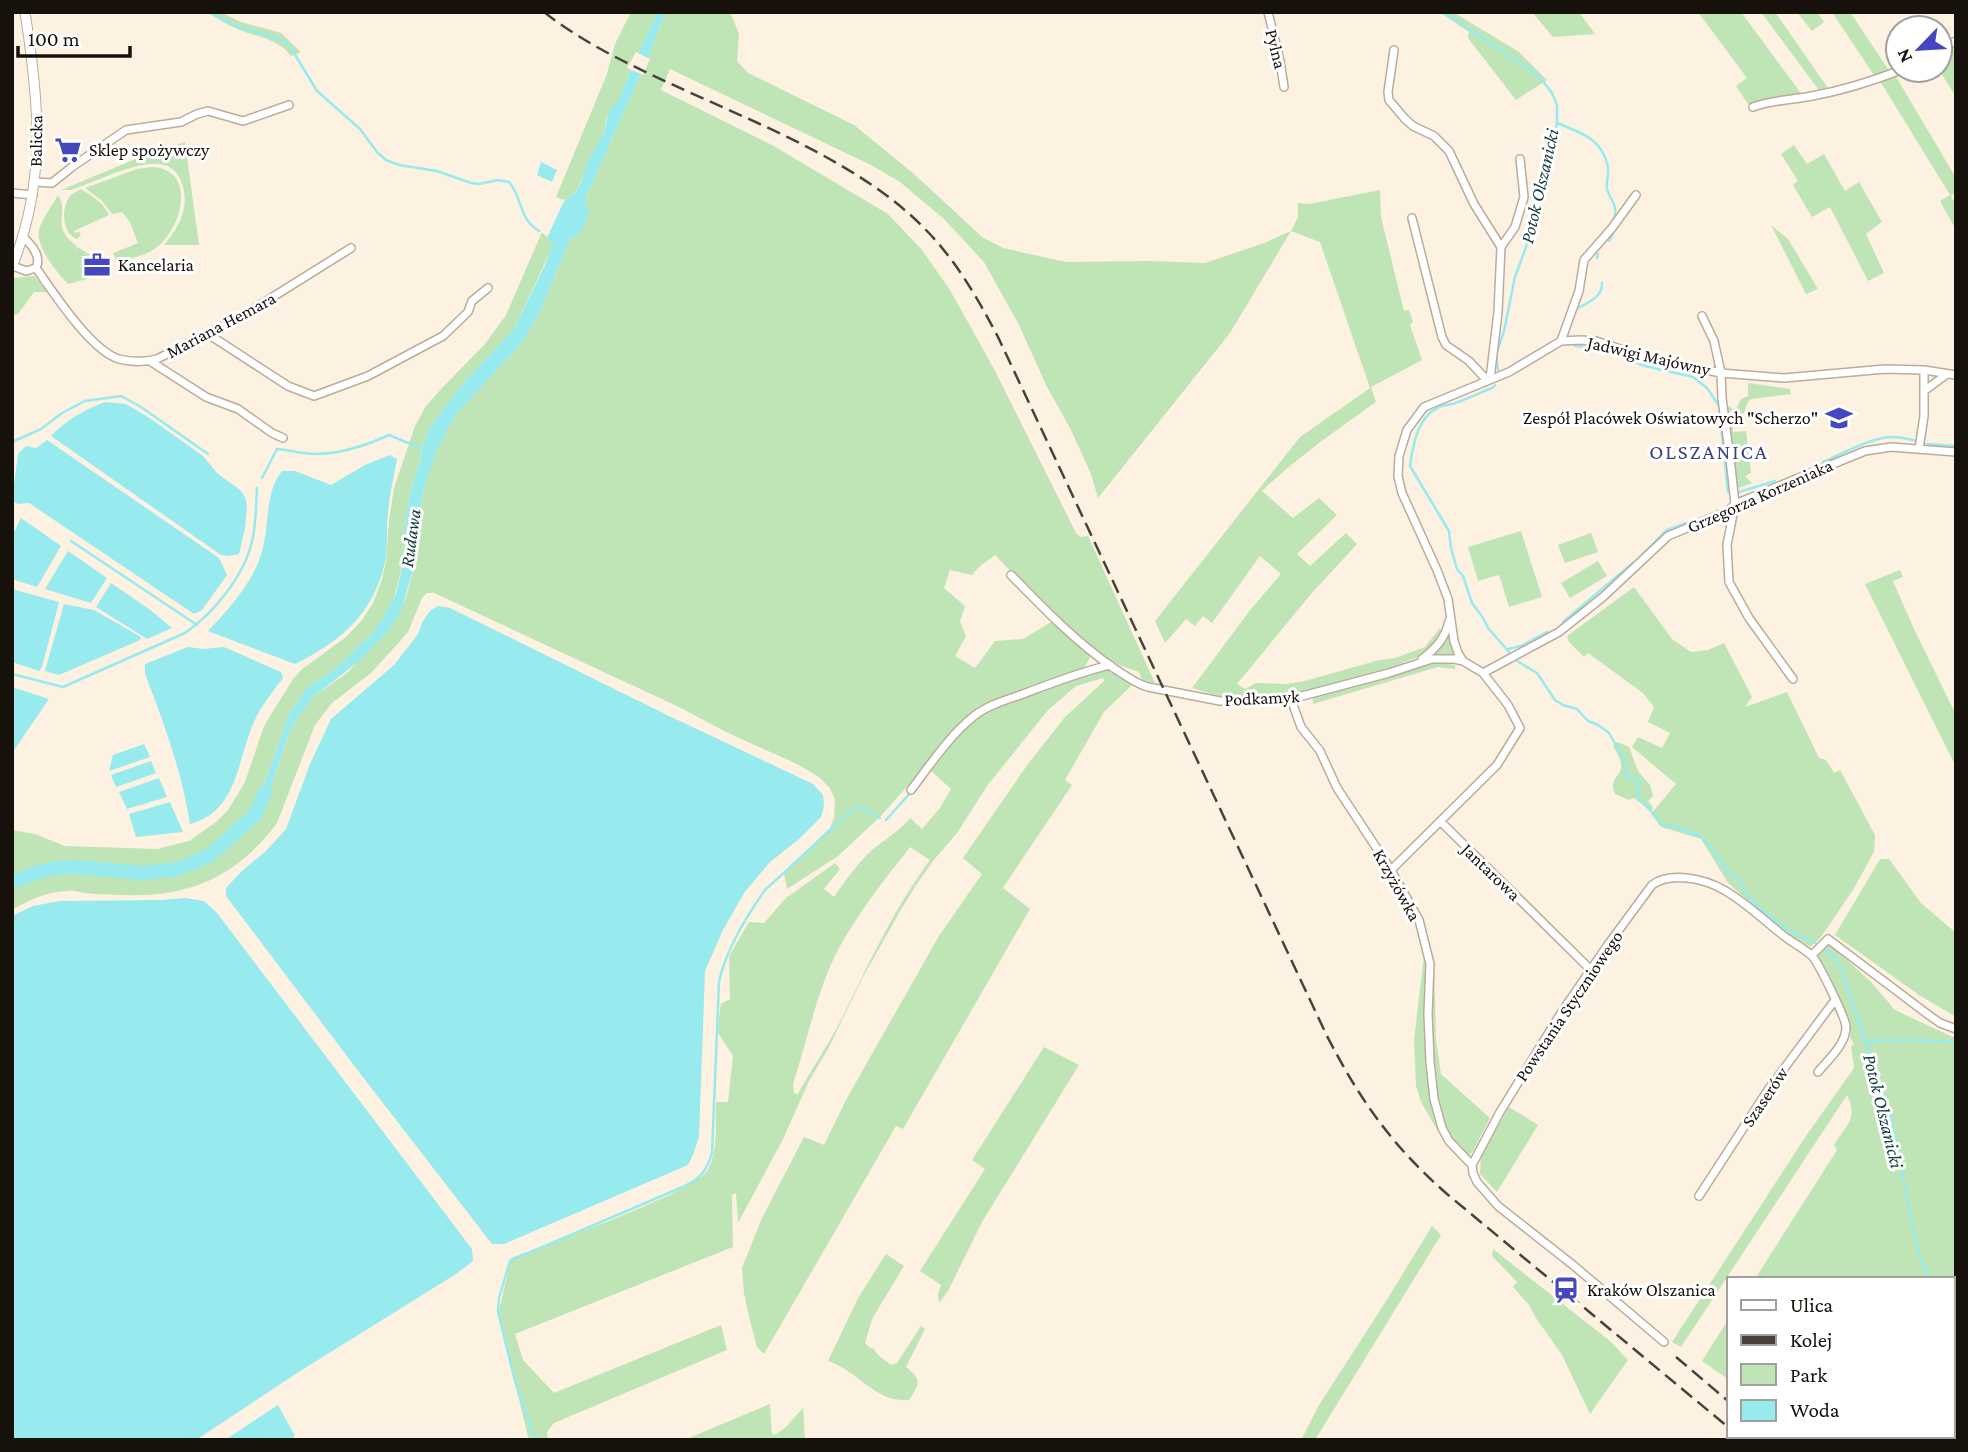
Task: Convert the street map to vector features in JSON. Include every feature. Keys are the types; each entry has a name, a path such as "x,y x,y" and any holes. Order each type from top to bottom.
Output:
{"street":[{"name":"Balicka","path":"13,267 33,195 38,139 38,114 24,12"},
{"name":"Pylna","path":"1268,12 1284,87"},
{"path":"1394,50 1389,100 1413,126 1434,136 1449,151 1474,204 1501,247"},
{"path":"1753,107 1767,102 1810,97 1860,86 1884,77"},
{"path":"35,182 52,183 126,130 181,122 208,111 243,121 289,105"},
{"path":"1490,379 1498,312 1501,247 1515,227 1524,197 1520,159"},
{"path":"12,192 33,195"},
{"path":"1391,870 1497,765 1520,729 1508,705 1483,673 1463,661 1454,641 1448,599 1402,493 1398,476 1399,456 1407,430 1424,407 1509,372 1561,341 1579,291 1584,260 1636,195"},
{"path":"1412,218 1442,337 1446,345 1469,360 1483,376 1490,379"},
{"name":"Mariana Hemara","path":"23,237 37,256 39,262 36,268 74,320 104,351 118,359 150,361 208,334 269,300 351,248"},
{"path":"13,267 26,271 36,268"},
{"path":"208,334 288,386 314,397 368,376 443,335 468,312 472,301 488,288"},
{"path":"1702,316 1714,341 1721,373 1735,503 1727,545 1730,582 1749,618 1793,679"},
{"name":"Jadwigi Majówny","path":"1561,341 1596,341 1647,358 1721,373 1784,378 1885,369 1924,370 1956,376"},
{"path":"150,361 206,397 238,409 283,438"},
{"path":"1919,449 1924,416 1924,370"},
{"path":"1924,391 1947,374"},
{"name":"Grzegorza Korzeniaka","path":"1483,673 1559,632 1603,597 1668,537 1728,511 1735,503 1865,451 1891,447 1956,452"},
{"name":"Podkamyk","path":"1011,575 1050,616 1099,659 1139,685 1220,701 1291,699 1432,659 1463,661"},
{"name":"Podkamyk","path":"1417,663 1441,642 1447,631 1450,614"},
{"path":"911,790 963,725 976,714 1078,673 1110,665"},
{"name":"Krzyżówka","path":"1291,699 1301,727 1320,751 1338,788 1391,870 1419,920 1430,964 1428,1014 1434,1099 1442,1128 1450,1142 1472,1165"},
{"name":"Jantarowa","path":"1441,822 1590,969"},
{"name":"Powstania Styczniowego","path":"1472,1165 1511,1092 1590,969 1658,880 1681,877 1723,889 1812,955"},
{"path":"1812,955 1828,939 1930,1016 1956,1029"},
{"name":"Szaserów","path":"1812,955 1847,1023 1845,1039 1818,1072"},
{"name":"Szaserów","path":"1699,1196 1768,1090 1835,1000"},
{"path":"1472,1165 1477,1182 1491,1199 1664,1342"}],"green space":[{"path":"207,12 220,12 241,22 281,33 301,52 291,56 280,45 237,29"},
{"path":"631,12 658,12 620,97 606,118 604,133 577,190 568,199 556,197 607,74 615,44"},
{"path":"666,12 730,12 739,34 737,61 748,73 854,125 913,173 982,237 1003,248 1066,262 1205,263 1291,231 1230,333 1098,498 1091,474 1070,428 1047,387 1018,323 984,262 943,218 900,182 871,165 670,69 661,90 772,145 888,214 922,250 950,290 994,369 1076,533 1080,537 1088,536 1155,683 1142,680 1139,672 1100,658 1050,612 995,555 972,575 950,570 944,588 965,606 960,621 966,636 955,656 975,668 995,641 1023,639 1053,621 1091,655 1085,667 996,701 957,729 881,816 838,856 787,889 784,872 830,828 834,818 835,800 830,788 819,777 679,707 432,592 422,598 408,632 402,639 371,673 332,703 315,725 277,823 262,842 228,870 190,888 169,893 122,895 61,891 39,897 12,910 12,830 35,834 65,846 157,849 189,841 228,810 245,782 264,726 293,679 346,637 363,619 374,601 386,561 394,488 415,426 426,406 485,344 506,315 542,232 553,244 514,329 466,380 430,427 410,493 404,534 405,555 394,598 372,634 334,670 307,688 289,714 255,806 260,810 268,796 288,736 298,717 314,696 347,673 390,629 406,598 415,563 419,511 438,447 456,414 522,343 540,312 570,239 580,233 587,195"},
{"path":"1439,12 1453,12 1519,52 1547,80 1516,100 1468,38 1469,32"},
{"path":"1532,12 1579,12 1595,34 1553,37"},
{"path":"1698,12 1741,12 1803,96 1748,104 1736,86 1747,78"},
{"path":"1761,12 1775,12 1830,91 1821,93"},
{"path":"1797,12 1817,12 1824,22 1812,31"},
{"path":"1832,12 1850,12 1884,63 1884,75 1876,78"},
{"path":"1954,50 1956,53 1956,97 1948,84 1954,84"},
{"path":"1884,79 1884,84 1900,84 1956,178 1956,192 1951,196 1956,205 1956,230 1940,201 1950,195 1880,81"},
{"path":"185,142 199,245 164,245 180,220 185,199 180,178 165,165 134,167 71,190 61,190 138,158"},
{"path":"1794,145 1807,164 1824,154 1845,191 1859,182 1882,222 1866,234 1884,273 1868,281 1830,207 1812,217 1793,185 1798,181 1781,154"},
{"path":"151,167 166,170 176,178 181,202 178,216 172,230 153,250 116,260 113,253 138,243 130,222 122,212 112,214 101,200 85,188 137,169"},
{"path":"81,189 101,203 109,215 74,231 81,235 77,239 66,228 64,210 69,197"},
{"path":"1380,190 1381,217 1404,311 1409,310 1413,322 1410,325 1422,360 1371,387 1376,402 1303,455 1262,491 1293,518 1319,498 1337,515 1297,554 1310,566 1346,533 1357,544 1311,594 1237,684 1245,689 1256,683 1287,684 1305,681 1395,658 1425,647 1440,628 1442,633 1428,653 1387,669 1290,696 1241,699 1192,688 1251,609 1281,574 1260,556 1212,623 1203,616 1195,626 1186,619 1165,643 1155,621 1300,437 1370,388 1320,242 1291,231 1298,217 1298,203 1309,204"},
{"path":"58,195 64,232 77,246 75,250 78,247 90,255 85,256 91,278 68,284 48,259 39,237 42,221"},
{"path":"1771,225 1788,239 1818,289 1806,294"},
{"path":"34,276 48,292 34,292 18,314 12,316 14,278"},
{"path":"1748,383 1790,389 1791,394 1751,399 1742,415 1728,411 1728,406 1737,408 1741,399 1748,396"},
{"path":"1733,420 1733,432 1746,431 1751,473 1745,476 1752,483 1736,489 1730,422"},
{"path":"1521,531 1542,597 1509,607 1499,575 1478,581 1468,547"},
{"path":"1591,533 1598,552 1565,563 1558,545"},
{"path":"1598,561 1607,576 1570,598 1561,583"},
{"path":"1900,570 1903,577 1893,581 1956,715 1956,767 1865,584"},
{"path":"1634,587 1672,639 1691,652 1708,650 1724,643 1752,697 1745,707 1787,692 1819,758 1826,760 1834,773 1840,770 1875,835 1874,852 1853,890 1821,937 1810,947 1780,929 1728,883 1701,839 1661,827 1651,814 1676,784 1632,747 1638,737 1662,748 1670,733 1648,722 1654,707 1643,693 1588,653 1584,657 1569,642 1567,636"},
{"path":"1450,628 1456,655 1430,657 1446,639"},
{"path":"1442,663 1455,665 1455,669 1438,667 1313,704 1313,698"},
{"path":"1105,669 1113,669 1132,685 1104,712 1065,780 1072,785 1003,888 1030,909 903,1129 896,1126 764,1354 757,1347 750,1321 742,1268 762,1218 804,1137 824,1145 847,1098 939,936 982,874 963,858 1028,764 1065,717 1104,681 1103,678 1076,686 1048,710 987,786 957,833 916,885 862,979 738,1223 736,1193 732,1195 733,1247 515,1334 523,1360 554,1393 721,1325 727,1350 554,1423 547,1432 548,1439 529,1440 497,1311 511,1258 648,1205 676,1192 707,1171 715,1146 716,1102 728,1102 733,1056 717,1031 721,1004 730,999 729,956 749,922 764,923 786,898 835,863 840,869 824,889 834,897 867,855 910,818 922,829 940,808 951,789 929,769 973,721 986,712 1008,702 1011,704 1033,692","holes":["910,847 930,860 892,920 829,1042 798,1094 794,1093 793,1085 819,995 846,936"]},
{"path":"1618,742 1629,747 1638,771 1650,785 1653,796 1648,801 1653,808 1651,811 1634,798 1629,800 1615,794 1614,782 1621,765 1613,746"},
{"path":"1880,859 1889,859 1921,903 1956,933 1956,1017 1919,995 1835,935"},
{"path":"1419,926 1428,966 1426,1043 1445,1138 1443,1140 1421,1102 1416,1086 1414,1040 1424,956"},
{"path":"1828,943 1871,982 1895,1010 1955,1038 1956,1440 1917,1438 1954,1438 1954,1277 1756,1277 1837,1150 1834,1145 1851,1117 1847,1095 1681,1347 1672,1342 1806,1136 1854,1068 1851,1024 1817,955"},
{"path":"1431,962 1434,962 1436,1039 1441,1074 1490,1118 1468,1157 1448,1136 1435,1091 1431,1065"},
{"path":"1044,1047 1079,1065 982,1222 948,1291 939,1303 941,1285 920,1271 985,1169 972,1160"},
{"path":"1509,1107 1538,1125 1497,1192 1480,1174 1481,1156"},
{"path":"1432,1226 1441,1235 1315,1440 1301,1440 1319,1405"},
{"path":"1493,1249 1610,1341 1628,1360 1590,1414 1562,1355 1529,1305 1513,1287 1517,1282 1492,1256"},
{"path":"886,1254 904,1266 872,1319 865,1343 891,1365 897,1363 921,1326 925,1329 906,1367 918,1382 909,1400 886,1397 828,1361 858,1298"},
{"path":"1727,1322 1727,1378 1702,1361"},
{"path":"770,1404 772,1434 775,1435 803,1408 805,1440 684,1440"}],"water":[{"path":"658,12 666,12 587,195 585,204 590,212 580,233 570,239 540,312 522,343 456,414 438,447 419,512 415,563 401,611 390,629 358,662 314,696 298,717 288,736 268,796 260,810 255,806 289,714 307,688 334,670 372,634 396,594 405,555 404,534 410,493 430,427 466,380 514,329 553,244 547,238 564,201 576,192 581,182 587,163 604,133 608,113 620,97"},
{"path":"541,162 557,170 552,182 537,175"},
{"path":"105,402 126,404 148,417 203,456 217,473 240,490 247,506 239,554 221,555 51,436 76,416"},
{"path":"47,440 219,558 227,575 202,610 194,614 29,503 18,504 12,501 18,454 26,446 36,448"},
{"path":"390,455 397,459 389,506 385,562 380,581 363,612 341,636 295,664 208,631 239,596 257,566 264,545 272,490 282,471 295,471 331,485 365,465"},
{"path":"21,518 61,546 37,587 12,579 12,536"},
{"path":"68,551 107,578 91,603 45,589"},
{"path":"111,583 172,628 147,639 96,607"},
{"path":"12,589 59,602 39,671 12,662"},
{"path":"64,604 94,610 141,637 140,640 59,675 45,671"},
{"path":"438,606 450,608 813,784 823,795 821,817 769,863 744,893 723,930 705,971 699,1136 688,1165 504,1244 492,1244 226,896 226,888 286,829 310,764 331,719 394,665 418,634 430,611"},
{"path":"188,647 224,647 281,672 283,678 256,718 226,797 206,818 190,824 177,767 145,674 145,664"},
{"path":"12,687 49,699 12,753"},
{"path":"144,744 150,757 109,771 113,755"},
{"path":"151,761 156,773 116,787 111,775"},
{"path":"159,778 167,797 127,809 119,792"},
{"path":"170,802 183,832 136,837 129,814"},
{"path":"185,898 204,901 217,913 472,1249 473,1261 196,1440 12,1440 12,916 33,906 60,901"},
{"path":"278,1405 295,1436 289,1440 225,1440"}],"pier":[{"path":"636,52 650,59 643,75 627,68"}],"waterway":[{"path":"212,12 231,24 284,41 317,91 360,129 386,160 399,165 437,171 471,183 498,180 509,182 527,220 539,231"},
{"name":"Potok Olszanicki","path":"1444,12 1538,75 1552,93 1557,105 1557,123 1548,164 1526,247 1515,277 1496,355 1498,370"},
{"path":"1557,123 1589,138 1601,149 1608,167 1607,189 1615,206 1614,220"},
{"path":"1609,241 1614,232"},
{"path":"1597,258 1598,254"},
{"path":"1575,310 1597,296 1602,283"},
{"path":"1575,346 1601,348 1645,366 1693,377 1707,388 1719,406 1728,492"},
{"name":"Potok Olszanicki","path":"1495,385 1467,399 1442,406 1427,416 1415,439 1410,466 1449,531 1457,569 1463,576 1472,603 1488,628 1517,661 1537,673 1555,700 1577,709 1588,721 1609,733 1622,756 1626,775 1640,781 1637,791 1640,800 1660,823 1702,837 1728,873 1739,880 1748,896 1765,913 1789,930 1817,944"},
{"path":"12,442 41,429 62,413 85,401 121,396 208,454"},
{"path":"262,478 277,449 325,454 344,451 389,435 425,450"},
{"path":"1823,462 1877,439 1900,437 1917,441"},
{"path":"1925,444 1956,446"},
{"path":"1739,492 1775,481"},
{"path":"12,674 63,687 185,633 218,603 244,565 253,537 257,488"},
{"path":"1641,556 1667,530 1704,517"},
{"path":"71,541 197,625"},
{"path":"1563,622 1634,562"},
{"path":"1508,649 1521,646 1547,632"},
{"path":"932,767 954,740"},
{"path":"886,820 912,791"},
{"name":"Rudawa","path":"12,882 56,868 78,867 143,873 177,869 209,856 255,815 265,792"},
{"path":"535,1440 515,1381 498,1312 499,1298 510,1261 685,1186 703,1173 712,1153 719,982 732,946 765,890 857,806 880,818"},
{"name":"Potok Olszanicki","path":"1825,948 1841,968 1889,1110 1919,1255 1929,1277"},
{"path":"1866,1041 1956,1042"}],"railway":[{"path":"544,12 621,60 771,129 839,164 900,206 938,243 966,281 998,337 1327,1036 1365,1101 1394,1140 1447,1194 1727,1426"},
{"path":"1676,1357 1727,1400"}],"place":[{"name":"Sklep spożywczy","path":"68,150"},
{"name":"Kancelaria","path":"97,265"},
{"name":"Zespół Placówek Oświatowych \"Scherzo\"","path":"1839,418"},
{"name":"Kraków Olszanica","path":"1566,1290"}],"district":[{"name":"OLSZANICA","path":"1709,452"}]}
